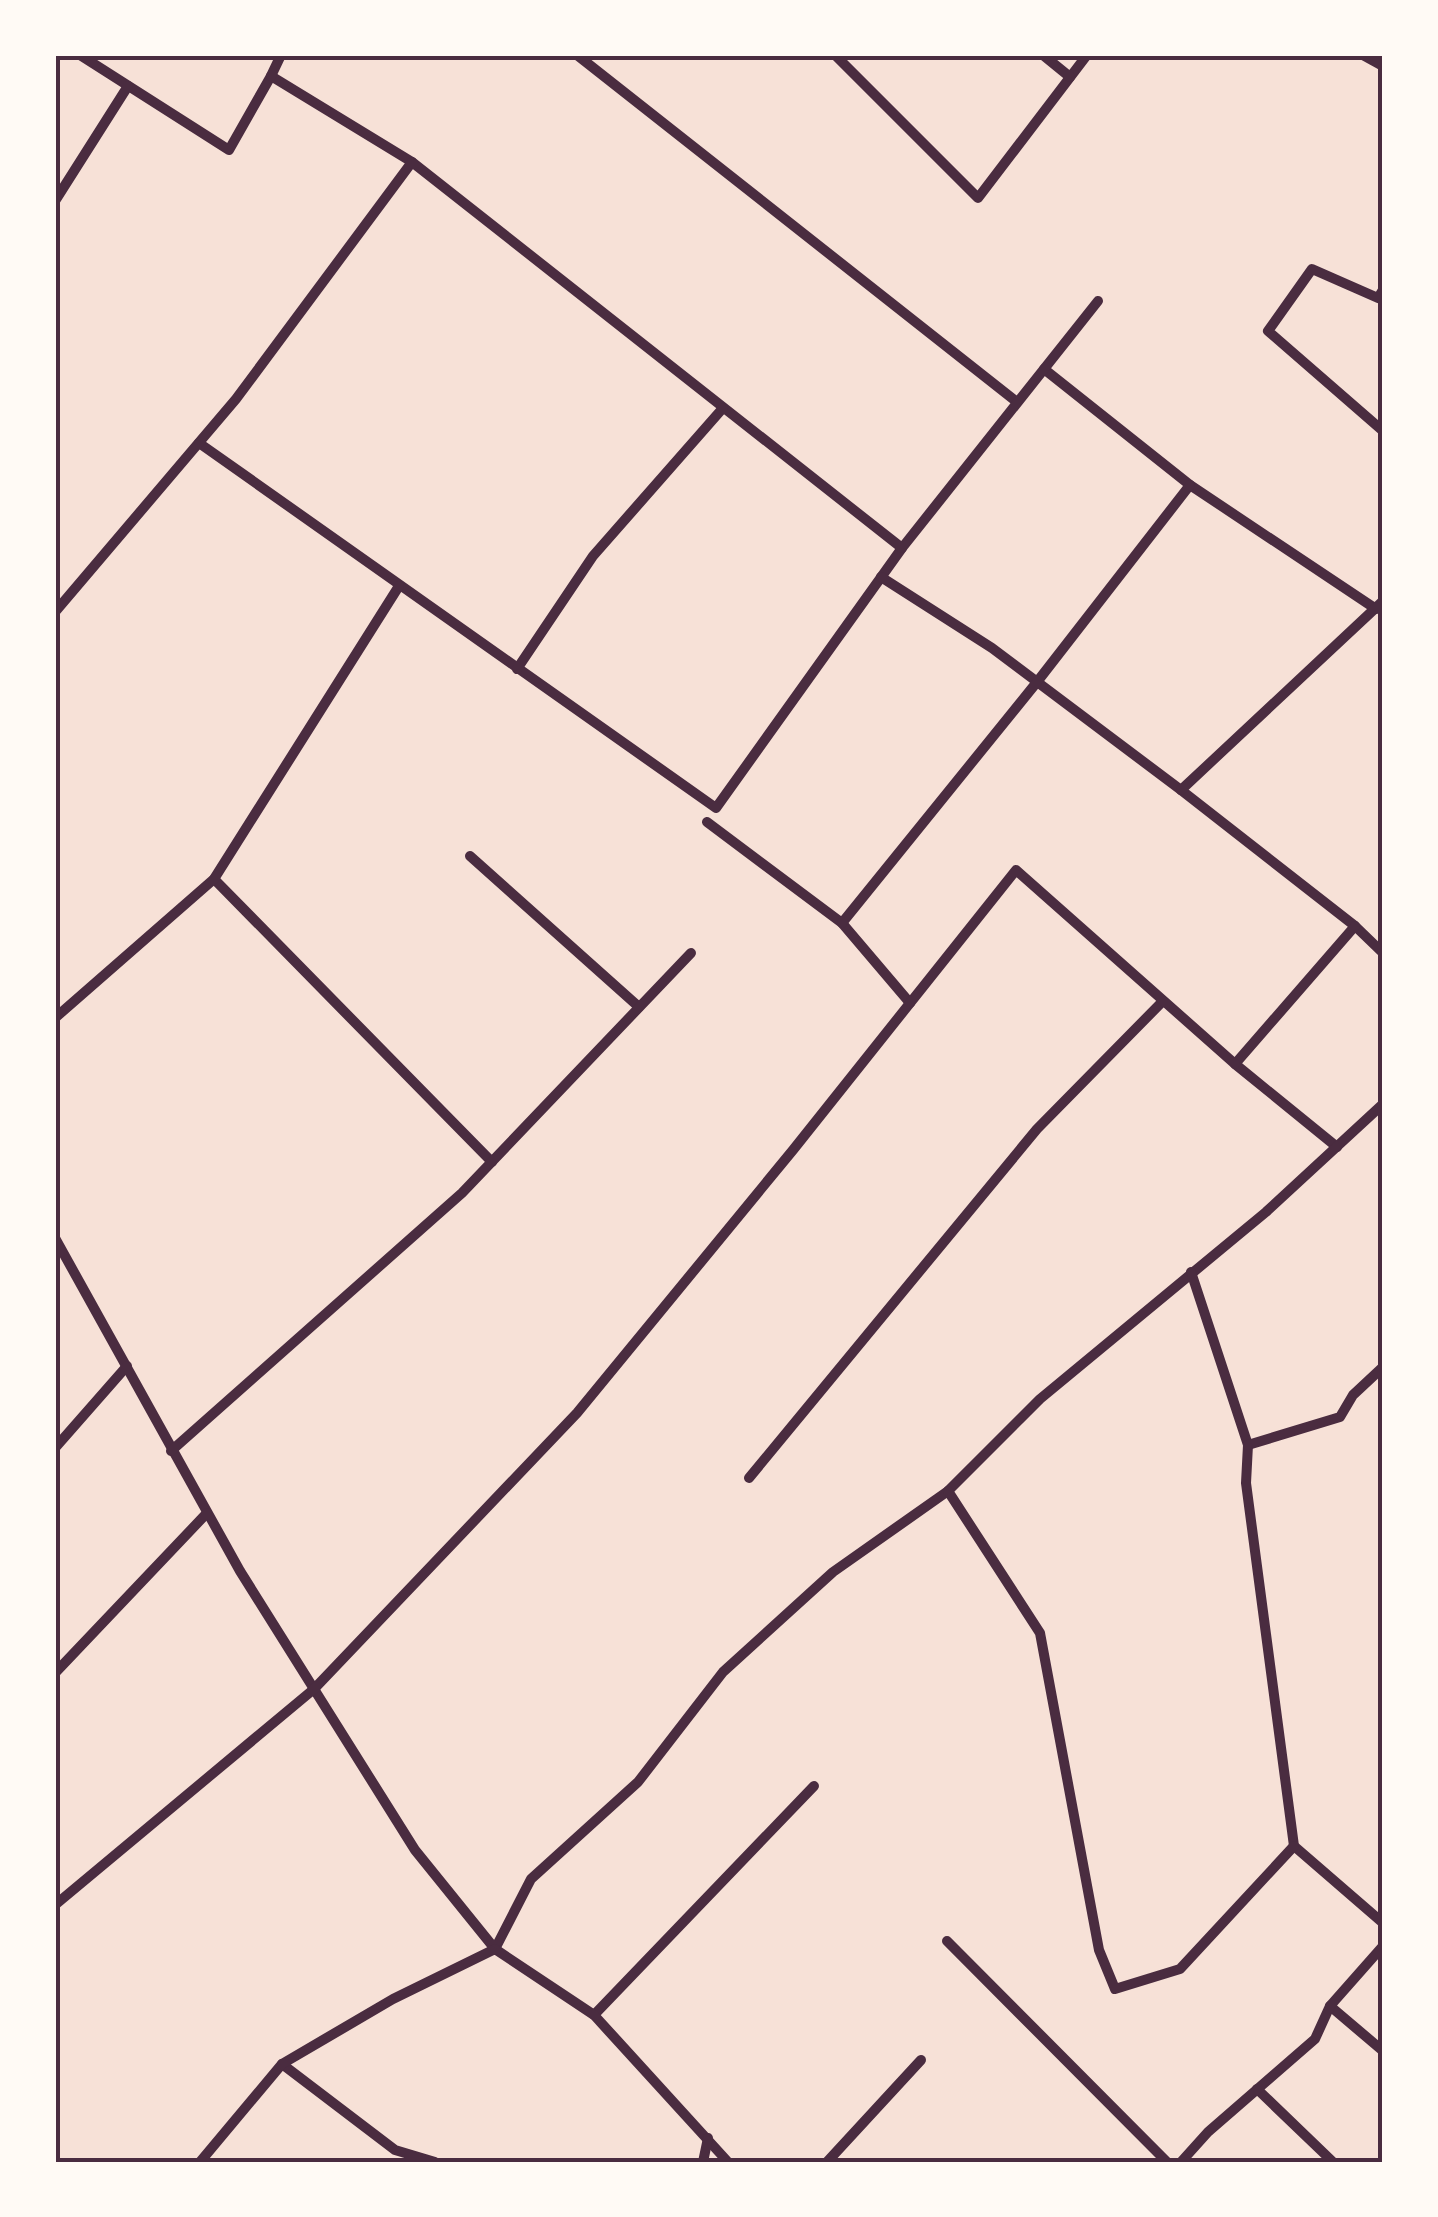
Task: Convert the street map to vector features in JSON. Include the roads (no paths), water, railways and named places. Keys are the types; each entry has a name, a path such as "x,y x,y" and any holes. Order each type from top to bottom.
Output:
{"street":[{"path":"80,55 229,150 281,55"},
{"path":"578,55 1017,402"},
{"path":"836,55 978,198 1087,55"},
{"path":"1043,55 1070,78"},
{"path":"1363,55 1383,66"},
{"path":"271,76 412,162 902,548"},
{"path":"55,201 128,86"},
{"path":"55,612 236,400 412,162"},
{"path":"1383,290 1378,298 1312,269 1268,331 1383,431"},
{"path":"199,443 716,808 902,548 1098,301"},
{"path":"1044,369 1190,485 1380,605 1180,790"},
{"path":"516,668 593,556 723,408"},
{"path":"842,923 1190,485"},
{"path":"882,577 992,648 1355,926 1383,952"},
{"path":"55,1018 214,879 398,586"},
{"path":"707,822 842,923 910,1003"},
{"path":"470,856 639,1008"},
{"path":"55,1906 314,1689 577,1413 1016,870 1234,1064 1337,1147"},
{"path":"214,879 492,1162"},
{"path":"1234,1064 1355,926"},
{"path":"171,1451 462,1193 691,953"},
{"path":"748,1478 1038,1129 1163,1001"},
{"path":"200,2162 282,2064 394,1999 496,1948 531,1879 638,1782 723,1672 833,1572 948,1491 1040,1399 1266,1212 1383,1104"},
{"path":"55,1238 207,1513 415,1850 496,1948 594,2016 728,2162"},
{"path":"1191,1272 1248,1445 1246,1483 1294,1846 1383,1923"},
{"path":"55,1448 128,1366"},
{"path":"1248,1445 1340,1418 1352,1395 1383,1367"},
{"path":"948,1491 1040,1633 1099,1950 1115,1989 1180,1969 1294,1846"},
{"path":"55,1673 207,1513"},
{"path":"594,2016 814,1786"},
{"path":"947,1941 1168,2162"},
{"path":"1181,2162 1208,2132 1315,2038 1330,2006 1383,1946"},
{"path":"1330,2006 1383,2051"},
{"path":"827,2162 921,2060"},
{"path":"282,2064 396,2150 435,2162"},
{"path":"1257,2089 1332,2162"},
{"path":"702,2162 708,2138"}]}
